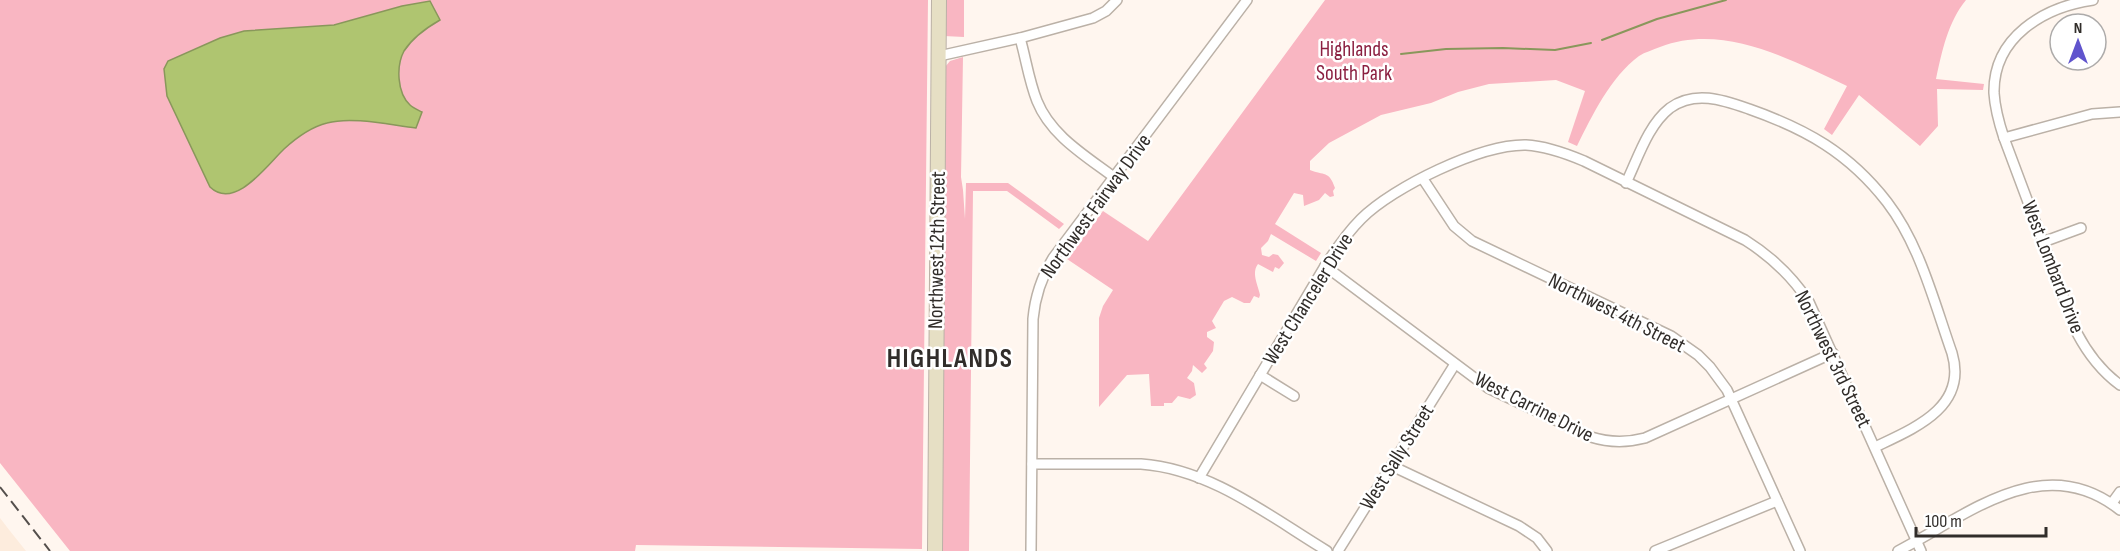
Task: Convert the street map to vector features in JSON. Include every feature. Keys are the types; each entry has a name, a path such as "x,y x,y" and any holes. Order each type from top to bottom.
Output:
{"main road":[{"name":"Northwest 12th Street","path":"935,551 939,0"}],"street":[{"path":"939,56 1020,38 1093,18 1106,11 1117,0"},
{"name":"Northwest Fairway Drive","path":"1031,551 1033,319 1035,298 1045,271 1247,0"},
{"name":"West Lombard Drive","path":"2093,0 2067,5 2041,15 2023,28 2007,49 1998,68 1994,90 1997,115 2004,138 2072,321 2085,349 2101,369 2120,385"},
{"path":"1020,38 1036,99 1050,125 1115,178"},
{"path":"1626,183 1657,122 1670,108 1680,103 1703,98 1723,100 1803,130 1831,148 1863,174 1887,202 1911,242 1952,353 1956,370 1952,391 1941,409 1931,417 1875,447"},
{"path":"2004,138 2092,114 2120,112"},
{"name":"West Chanceler Drive","path":"1199,478 1325,266 1348,233 1362,218 1394,194 1483,151 1497,147 1528,145 1564,153 1626,183"},
{"name":"Northwest 4th Street","path":"1423,178 1454,226 1464,236 1671,336 1710,367 1731,399 1800,551"},
{"name":"Northwest 3rd Street","path":"1626,183 1744,240 1774,260 1798,286 1809,302 1833,353 1921,551"},
{"path":"2043,242 2081,228"},
{"name":"West Carrine Drive","path":"1325,266 1455,364 1499,394 1591,438 1604,441 1624,442 1645,438 1833,353"},
{"name":"West Sally Street","path":"1338,551 1455,364"},
{"path":"1260,375 1294,396"},
{"path":"1032,464 1155,465 1187,473 1241,498 1327,551"},
{"path":"1392,466 1519,526 1537,538 1547,551"},
{"path":"1898,551 2008,492 2039,484 2069,486 2085,490 2112,503 2120,510"},
{"path":"2112,503 2120,492"},
{"path":"1655,551 1777,501"}],"shaded area":[{"path":"430,1 440,20 411,41 401,57 399,72 402,94 410,105 422,112 416,128 348,120 327,123 310,130 294,141 250,183 240,189 230,193 220,193 210,187 167,96 164,69 168,61 220,38 244,31 334,25 402,6"},
{"path":"0,518 10,531 26,551 0,551"}],"green space":[{"path":"0,0 928,0 922,549 636,545 635,551 70,551 0,463"},
{"path":"944,0 964,0 964,37 944,36"},
{"name":"Highlands South Park","path":"1325,0 1966,0 1950,27 1936,79 1984,84 1983,90 1937,89 1938,126 1920,146 1859,95 1832,135 1824,129 1847,86 1756,47 1708,39 1684,41 1660,47 1639,56 1611,86 1577,146 1568,142 1585,91 1556,80 1489,84 1458,92 1431,103 1381,115 1329,143 1310,161 1310,170 1326,174 1331,178 1335,188 1334,196 1330,197 1325,193 1319,200 1304,206 1303,195 1294,193 1275,224 1321,253 1316,261 1271,234 1261,248 1262,255 1269,257 1273,254 1278,255 1284,263 1279,269 1275,267 1273,272 1258,264 1255,275 1259,298 1254,296 1250,303 1244,303 1232,297 1224,301 1212,321 1216,328 1207,332 1207,337 1214,342 1213,351 1204,364 1207,368 1202,373 1193,365 1187,378 1194,383 1196,395 1190,399 1178,396 1172,403 1164,403 1164,406 1151,406 1149,374 1127,375 1099,407 1099,318 1113,290 1067,259 1103,211 1148,241"},
{"path":"963,57 961,177 965,219 966,183 1008,183 1064,224 1059,229 1007,191 973,191 969,551 940,551 945,67 950,61"}],"waterway":[{"path":"1602,40 1657,19 1726,0"},
{"path":"1401,54 1446,49 1555,50 1591,43"}],"railway":[{"path":"0,487 50,551"}],"district":[{"name":"HIGHLANDS","path":"950,359"}]}
